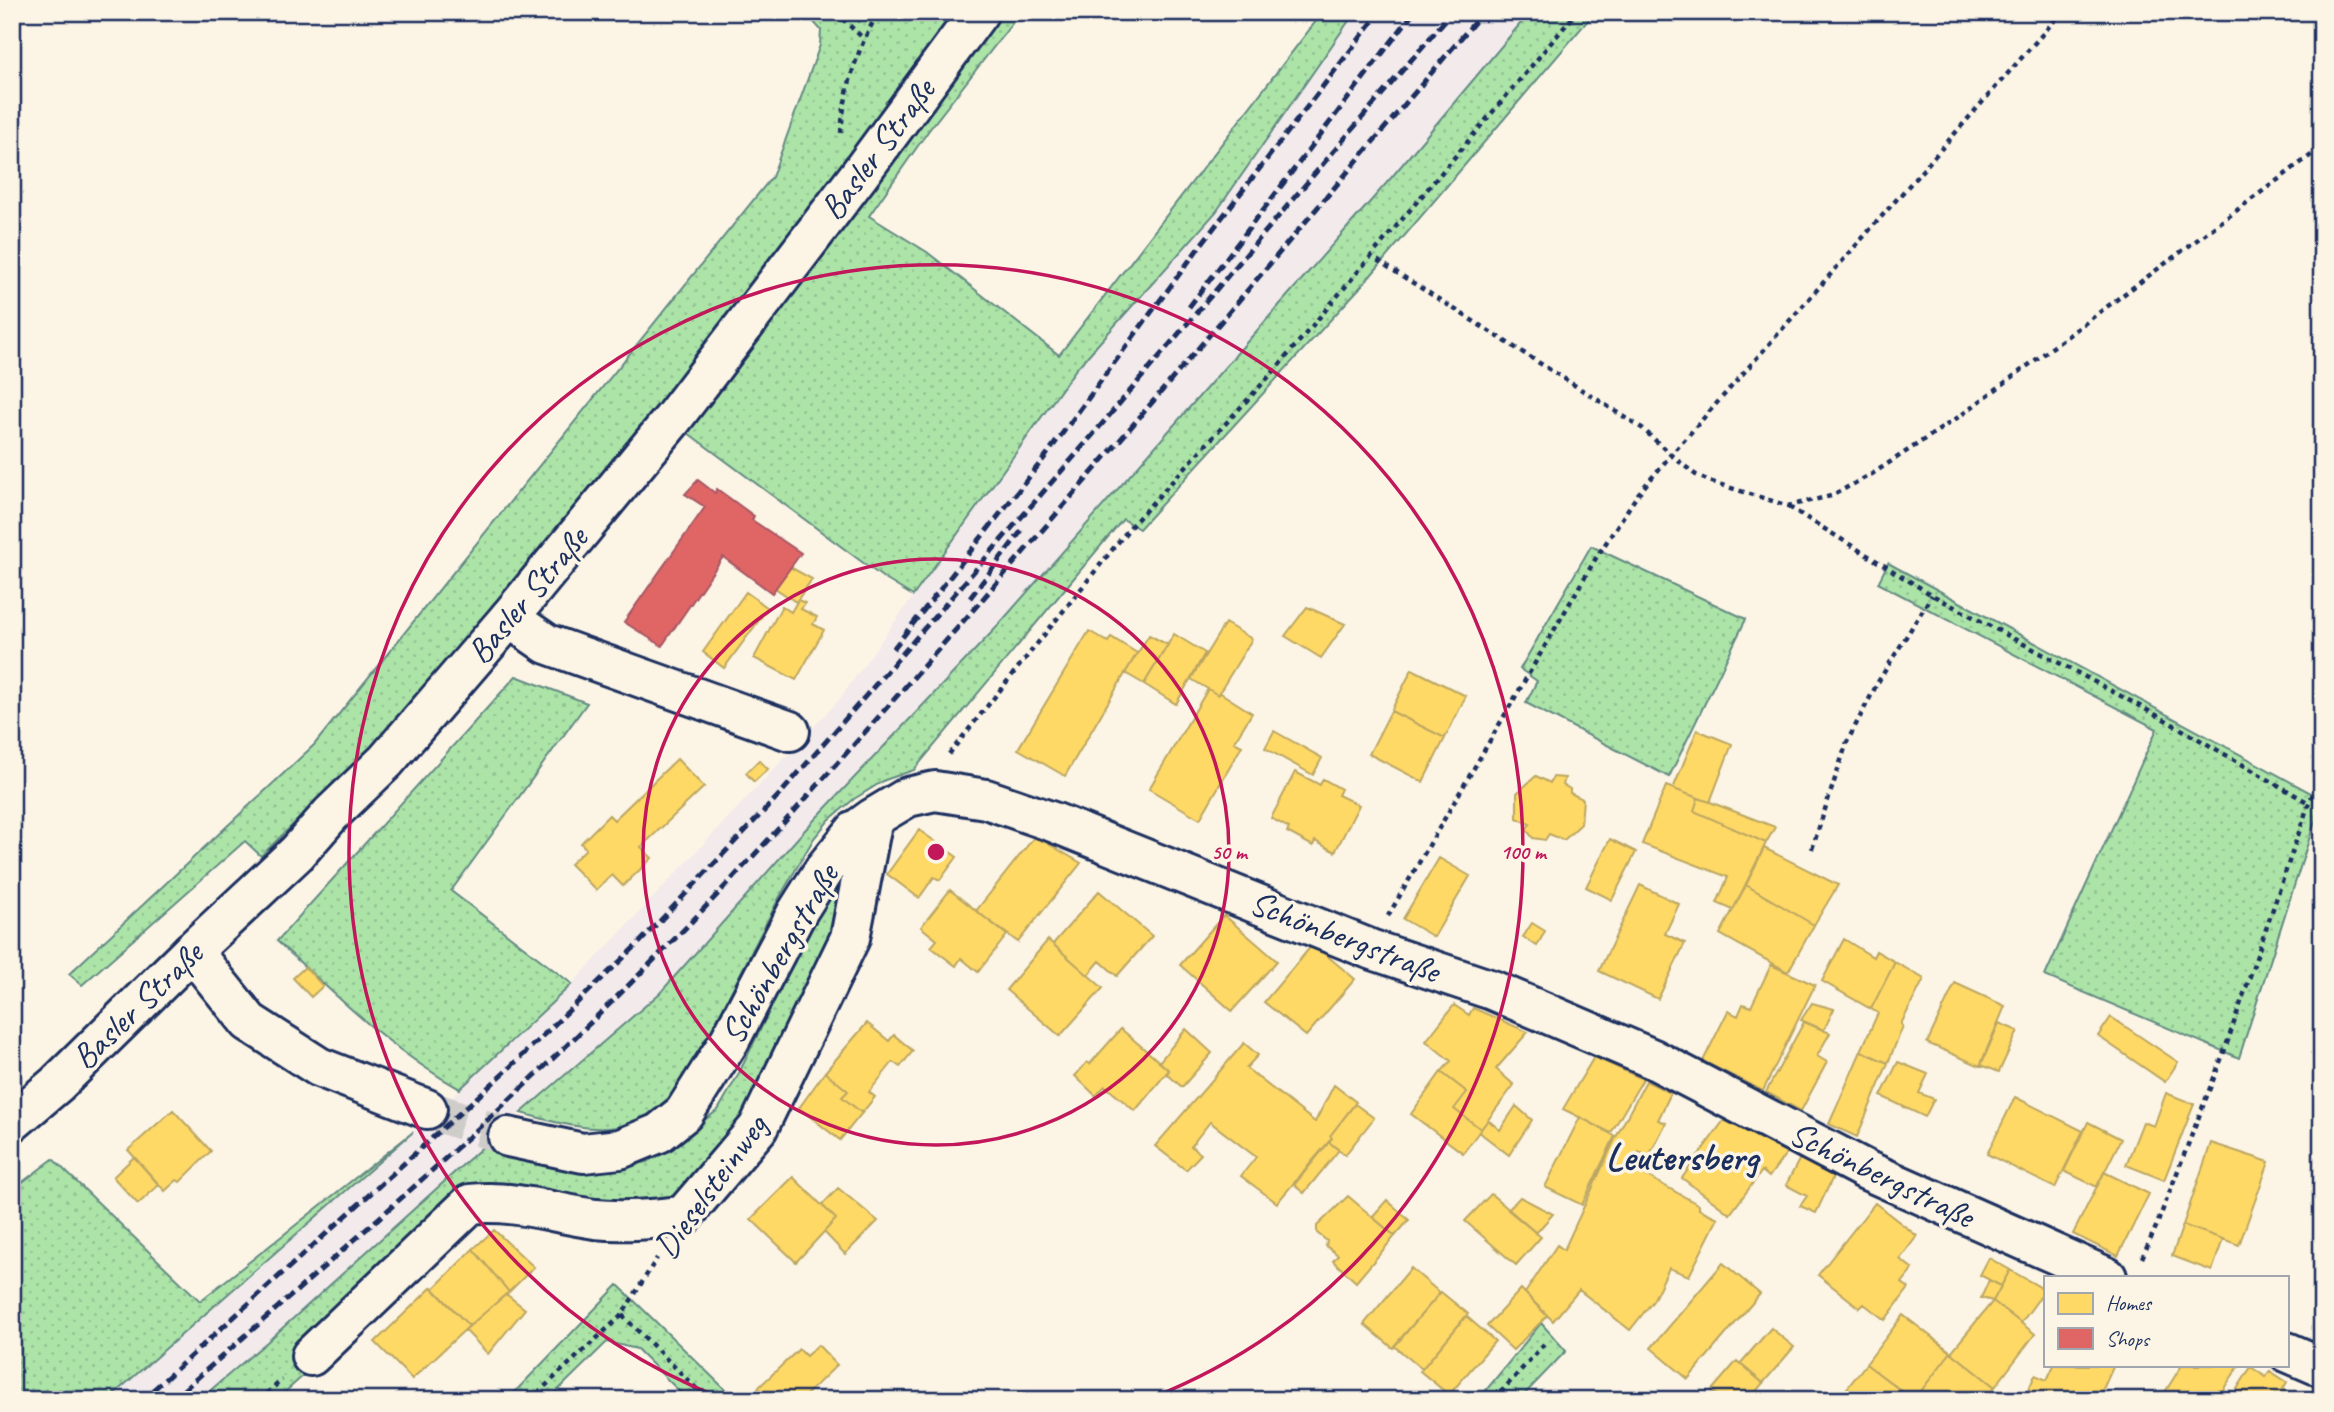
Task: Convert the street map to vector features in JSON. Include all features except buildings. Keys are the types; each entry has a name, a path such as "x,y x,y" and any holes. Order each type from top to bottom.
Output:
{"street":[{"name":"Basler Straße","path":"12,1122 57,1084 192,951 297,853 331,814 386,761 509,618 671,420 859,175 979,12"},
{"path":"509,618 547,644 790,731"},
{"name":"Schönbergstraße","path":"508,1137 583,1153 620,1149 659,1133 684,1113 730,1040 796,914 825,868 855,831 873,818 908,797 934,792 986,799 1053,822 1370,948 1492,990 1653,1059 1868,1171 2104,1276"},
{"name":"Dieselsteinweg","path":"683,1216 758,1128 850,938 873,818"},
{"path":"192,951 250,1022 319,1067 427,1109"},
{"path":"311,1356 470,1204 492,1201 596,1219 640,1220 683,1216"},
{"path":"2288,1352 2322,1367"}],"path":[{"path":"12,33 25,12"},
{"path":"835,12 863,38"},
{"path":"842,116 863,38 879,12"},
{"path":"934,792 949,752 1132,525 1275,370 1577,12"},
{"path":"1370,948 1596,558 1637,494 2062,12"},
{"path":"1788,506 1831,496 1872,474 1960,416 2322,147"},
{"path":"1369,256 1642,428 1696,475 1788,506 1932,596 2162,718 2309,803"},
{"path":"1812,849 1847,742 1878,682 1932,596"},
{"path":"2140,1261 2156,1227 2224,1052 2309,803 2322,773"},
{"name":"Dieselsteinweg","path":"530,1400 622,1315 683,1216"},
{"path":"622,1315 708,1400"},
{"path":"1494,1400 1545,1343"}],"shaded area":[{"path":"1355,12 1530,12 1391,178 994,630 803,832 660,993 551,1085 267,1342 199,1400 107,1400 515,1039 572,984 839,700 1076,369 1216,212"}],"green space":[{"path":"805,12 849,12 859,22 865,12 1021,12 929,130 869,216 927,252 1059,355 1323,12 1355,12 1216,212 1076,369 913,596 885,579 657,410 403,716 261,856 245,841 82,985 69,974 314,745 772,177 820,45 821,30"},
{"path":"1530,12 1595,12 1366,281 1139,529 1123,519 914,770 885,780 854,799 829,820 814,838 778,900 681,1090 656,1111 624,1126 572,1126 521,1113 660,993 803,832 994,630 1391,178"},
{"path":"1591,546 1746,619 1669,777 1526,703 1537,681 1520,669"},
{"path":"1888,563 2322,799 2239,1058 2045,976 2157,729 1878,583"},
{"path":"516,676 587,703 451,891 572,984 460,1089 387,1039 277,941"},
{"path":"842,874 850,885 762,1106 699,1178 672,1197 639,1206 507,1194 276,1400 199,1400 487,1143 536,1164 593,1173 647,1162 718,1110 812,924"},
{"path":"413,1132 107,1400 12,1400 12,1190 53,1159 200,1301"},
{"path":"618,1285 736,1400 688,1400 637,1349 607,1342 548,1400 507,1400"},
{"path":"1541,1323 1566,1351 1519,1400 1478,1400"}],"tunnel":[{"path":"427,1109 508,1137"}],"railway":[{"path":"893,649 1045,457 1200,246 1380,12"},
{"path":"1189,307 1414,12"},
{"path":"142,1400 504,1073 640,942 781,793 1085,444 1452,12"},
{"path":"172,1400 504,1105 695,918 959,626 1483,12"},
{"path":"970,598 1023,529"}],"district":[{"name":"Leutersberg","path":"1682,1157"}]}
